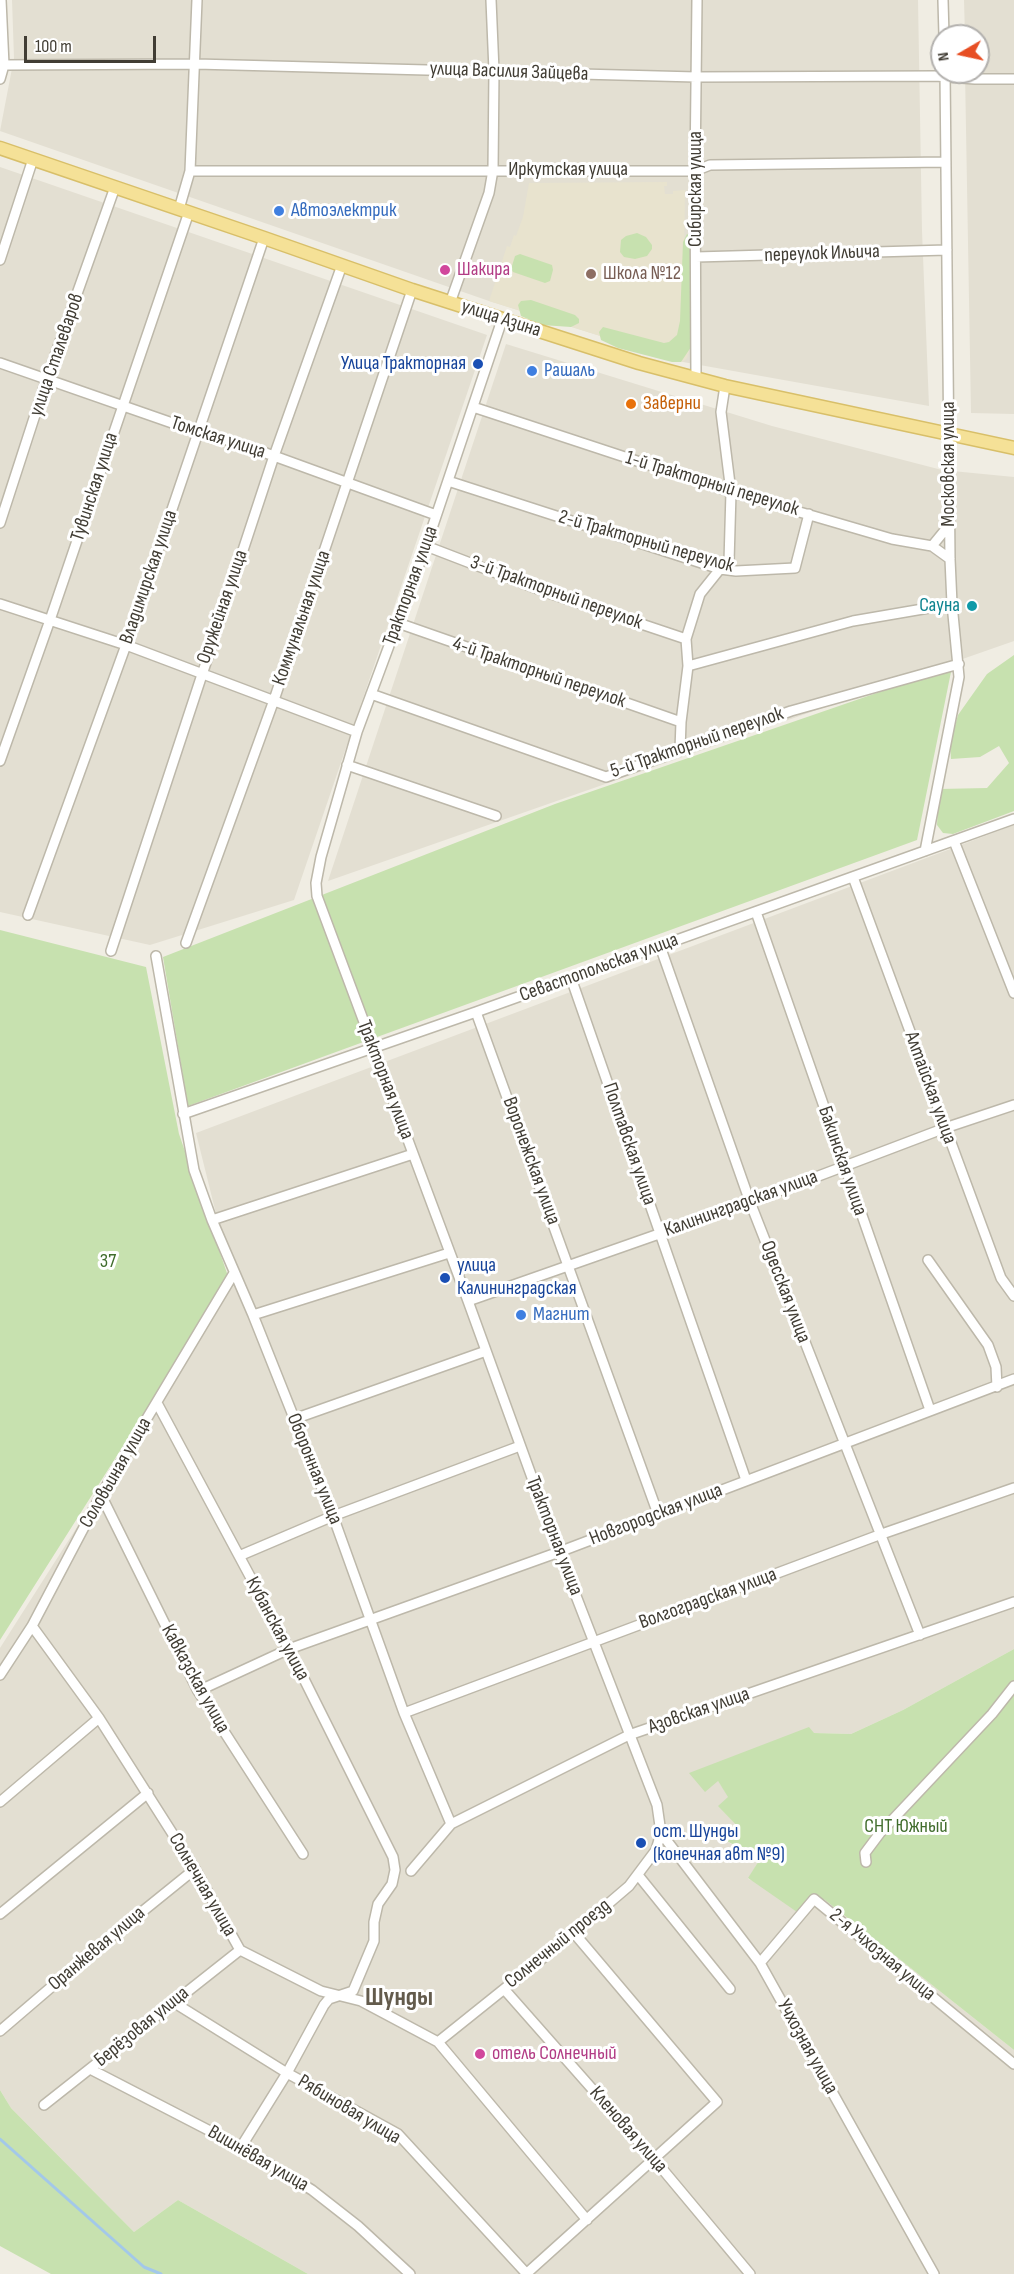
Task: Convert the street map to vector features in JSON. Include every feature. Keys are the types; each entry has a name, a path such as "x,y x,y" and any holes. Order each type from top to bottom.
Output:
{"main road":[{"name":"улица Азина","path":"0,148 264,237 450,303 639,363 725,386 1014,448"}],"street":[{"path":"0,79 4,65 1,0"},
{"name":"Тувинская улица","path":"0,761 122,406 184,211 190,171 197,0"},
{"path":"450,303 489,193 493,170 494,71 491,0"},
{"name":"Сибирская улица","path":"696,378 697,0"},
{"path":"944,0 944,24"},
{"name":"улица Василия Зайцева","path":"4,65 196,64 696,77 930,74"},
{"name":"улица Василия Зайцева","path":"990,77 1014,79"},
{"name":"Московская улица","path":"925,851 960,677 952,604 950,559 945,84"},
{"path":"1,254 33,159"},
{"name":"Иркутская улица","path":"190,171 695,171 710,165 946,162"},
{"name":"улица Сталеваров","path":"0,523 47,378 115,187"},
{"name":"Владимирская улица","path":"28,915 126,645 264,237"},
{"name":"переулок Ильича","path":"696,257 947,250"},
{"name":"Оружейная улица","path":"111,951 274,456 342,265"},
{"name":"Коммунальная улица","path":"186,944 274,700 412,290"},
{"name":"Тракторная улица","path":"502,320 426,546 357,732 321,857 316,890 372,1048 450,1252 559,1552 657,1805 661,1833"},
{"name":"Томская улица","path":"0,363 198,432 242,444 436,515"},
{"path":"680,750 688,666 686,639 700,594 729,561 731,492 721,412 725,386"},
{"name":"1-й Тракторный переулок","path":"473,407 731,492 892,539 932,546 950,559"},
{"name":"2-й Тракторный переулок","path":"448,481 720,569 736,571 795,568 808,514"},
{"path":"932,546 950,524"},
{"name":"3-й Тракторный переулок","path":"426,546 543,591 686,639"},
{"path":"0,604 126,645 357,732"},
{"path":"688,666 853,621 952,604"},
{"name":"4-й Тракторный переулок","path":"398,623 681,722"},
{"name":"5-й Тракторный переулок","path":"372,694 606,777 791,711 959,664"},
{"path":"347,765 496,816"},
{"name":"Севастопольская улица","path":"183,1114 476,1012 1014,819"},
{"path":"954,841 1014,993"},
{"name":"Алтайская улица","path":"853,877 1001,1278 1014,1296"},
{"name":"Бакинская улица","path":"756,912 930,1410"},
{"name":"Одесская улица","path":"660,946 750,1202 920,1635"},
{"name":"Оборонная улица","path":"156,956 194,1170 212,1221 253,1315 333,1516 404,1713 451,1824"},
{"name":"Полтавская улица","path":"571,978 746,1480"},
{"name":"Воронежская улица","path":"476,1012 657,1514"},
{"name":"Калининградская улица","path":"468,1301 750,1202 945,1128 1013,1107"},
{"path":"212,1221 413,1154"},
{"path":"253,1315 450,1252"},
{"path":"928,1260 988,1345 996,1367 997,1386"},
{"name":"Соловьиная улица","path":"0,1675 32,1626 101,1495 234,1273"},
{"path":"294,1419 486,1351"},
{"name":"Новгородская улица","path":"198,1691 289,1649 559,1552 1014,1379"},
{"name":"Кубанская улица","path":"158,1403 289,1649 393,1857 394,1878 387,1893 378,1904 374,1922 374,1941 353,1991 340,1994"},
{"path":"239,1556 333,1516 520,1446"},
{"name":"Волгоградская улица","path":"404,1713 879,1535 1014,1488"},
{"name":"Кавказская улица","path":"101,1495 198,1691 303,1854"},
{"name":"Азовская улица","path":"411,1870 451,1824 629,1736 1014,1602"},
{"name":"Солнечная улица","path":"32,1626 99,1718 148,1793 195,1869 240,1950 321,1990 361,2001 438,2042 587,2220"},
{"path":"866,1862 865,1853 880,1833 992,1714 1014,1686"},
{"path":"0,1802 99,1718"},
{"path":"0,1914 148,1793"},
{"name":"Солнечный проезд","path":"438,2042 629,1886 656,1850 661,1833"},
{"name":"Учхозная улица","path":"661,1833 760,1963 934,2274"},
{"name":"Оранжевая улица","path":"0,2031 91,1953 195,1869"},
{"path":"638,1875 730,1989"},
{"name":"2-я Учхозная улица","path":"760,1963 814,1899 1014,2064"},
{"path":"526,2274 717,2102 574,1933"},
{"name":"Берёзовая улица","path":"44,2105 240,1950"},
{"name":"Кленовая улица","path":"504,1989 654,2159 750,2274"},
{"path":"241,2147 287,2073 324,2005 329,1999 340,1994"},
{"name":"Рябиновая улица","path":"172,2002 287,2073 398,2134 526,2274"},
{"name":"Вишнёвая улица","path":"90,2069 241,2147 312,2190 358,2226 410,2274"}],"shaded area":[{"path":"12,0 918,0 922,231 929,406 683,362 489,301 0,131 14,58"},
{"path":"964,0 1014,0 1014,414 971,413 965,84 990,84 990,24 965,24"},
{"path":"0,167 487,335 294,900 150,945 0,912"},
{"name":"Школа №12","path":"667,182 667,186 664,186 665,194 685,190 683,321 689,321 689,351 683,362 489,301 507,246 510,247 523,217 529,183"},
{"path":"506,344 772,426 942,470 1014,477 1014,641 328,881"},
{"path":"1014,825 1014,1649 903,1710 851,1734 814,1733 718,1781 729,1797 719,1806 740,1829 726,1841 760,1859 748,1879 809,1899 816,1896 825,1900 1014,2050 1014,2274 308,2274 178,2200 134,2232 11,2108 0,2090 0,1648 233,1282 196,1133"}],"green space":[{"path":"637,233 646,237 652,249 647,256 635,259 624,257 620,252 621,240"},
{"path":"687,234 691,236 694,338 681,362 672,362 618,348 601,340 599,332 603,327 664,343 677,335 680,321 683,242"},
{"path":"520,254 552,265 550,281 545,283 513,272 511,269 515,256"},
{"path":"531,300 575,315 579,323 571,327 542,325 521,316 518,305 521,301"},
{"path":"1014,655 1014,811 953,834 943,833 937,825 939,789 987,788 1009,763 999,746 980,757 951,759 950,744 958,715 987,674"},
{"path":"952,667 917,840 188,1106 163,957 555,804"},
{"name":"37","path":"0,930 146,967 179,1134 229,1279 0,1640"},
{"name":"СНТ Южный","path":"1014,1649 1014,2050 825,1900 815,1896 797,1912 748,1878 760,1859 725,1840 740,1829 718,1806 728,1797 718,1781 705,1792 689,1773 809,1727 814,1733 851,1734 903,1710"},
{"path":"0,2090 11,2108 134,2232 178,2200 308,2274 51,2274 0,2246"}],"waterway":[{"path":"0,2139 144,2267 161,2274"}],"place":[{"name":"Автоэлектрик","path":"279,211"},
{"name":"Шакира","path":"445,270"},
{"name":"Школа №12","path":"591,274"},
{"name":"Улица Тракторная","path":"478,364"},
{"name":"Рашаль","path":"532,371"},
{"name":"Заверни","path":"631,404"},
{"name":"Сауна","path":"972,606"},
{"name":"улица Калининградская","path":"445,1278"},
{"name":"Магнит","path":"521,1315"},
{"name":"ост. Шунды (конечная авт №9)","path":"641,1843"},
{"name":"отель Солнечный","path":"480,2054"}],"district":[{"name":"Шунды","path":"399,1998"}]}
